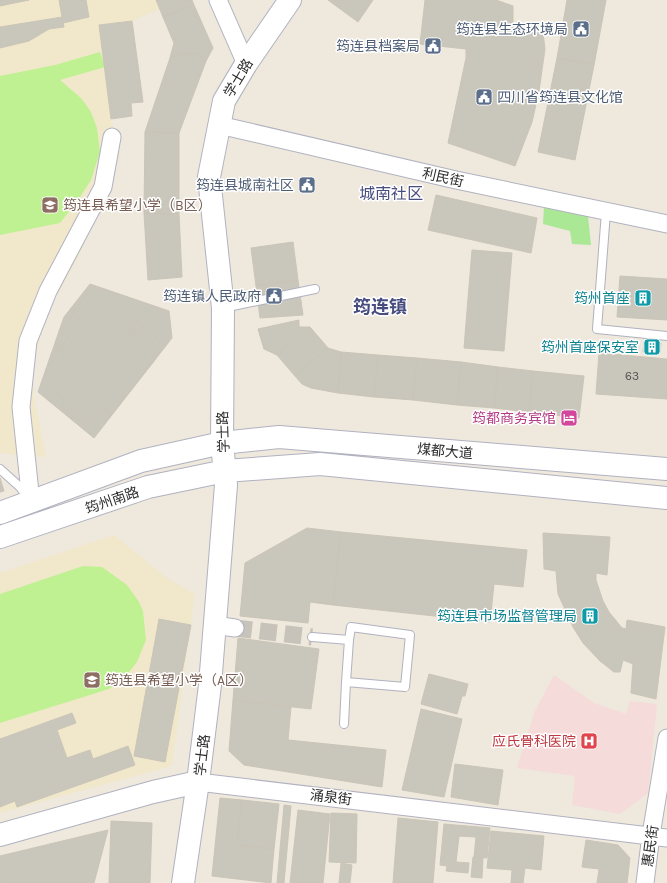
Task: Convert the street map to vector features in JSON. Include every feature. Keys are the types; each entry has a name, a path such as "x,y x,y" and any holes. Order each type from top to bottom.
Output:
{"main road":[{"name":"学士路","path":"183,883 198,782 210,685 225,627 226,485 222,443 223,308 209,177 224,101 246,64 290,0"},
{"name":"煤都大道","path":"222,443 279,437 667,469"},
{"name":"筠州南路","path":"0,513 141,461 222,443"},
{"name":"煤都大道","path":"225,471 320,464 667,498"},
{"name":"筠州南路","path":"0,537 148,487 225,471"},
{"name":"涌泉街","path":"0,835 154,792 198,782"}],"street":[{"path":"218,0 246,64"},
{"name":"利民街","path":"219,125 456,180 667,224"},
{"path":"31,502 21,407 28,341 48,292 103,187 112,136"},
{"name":"惠民街","path":"644,883 659,836 667,738"},
{"name":"涌泉街","path":"198,782 659,836"}],"lane":[{"path":"606,212 597,329 667,336"},
{"path":"223,308 315,289"},
{"path":"0,469 20,486 31,502"},
{"path":"344,724 346,682 348,640 351,626 410,635 405,687 346,682"},
{"path":"312,637 348,640"}],"shaded area":[{"name":"筠连县希望小学（B区）","path":"0,0 156,0 159,9 132,21 99,26 111,119 120,156 80,254 47,313 30,376 46,457 0,453"},
{"name":"筠连县希望小学（A区）","path":"114,535 167,578 195,594 172,766 0,813 0,573"},
{"name":"应氏骨科医院","path":"554,675 594,703 626,714 630,701 657,704 648,793 620,814 572,805 575,776 517,768 535,711"}],"green space":[{"path":"100,52 105,67 60,80 82,99 91,112 97,128 100,152 91,180 60,223 0,235 0,76 55,65"},
{"path":"544,206 588,216 591,245 572,244 570,231 543,224"},
{"path":"83,566 102,567 127,585 139,602 143,611 146,640 137,662 130,671 109,689 0,723 0,594"}],"building":[{"path":"0,0 29,0 0,6"},
{"path":"59,0 86,0 89,17 63,23"},
{"path":"156,0 192,0 194,5 163,17"},
{"path":"328,0 373,0 358,22"},
{"path":"425,0 496,0 513,6 513,29 543,33 545,49 539,91 532,122 515,166 448,143 466,58 466,49 420,44"},
{"name":"筠连县生态环境局","path":"567,0 606,0 594,65 557,58"},
{"path":"194,5 213,48 206,61 196,53 181,54 170,58 174,43 163,17"},
{"path":"62,17 64,27 49,29 29,41 0,48 0,27"},
{"path":"132,21 143,102 131,103 132,116 111,119 99,25"},
{"path":"196,53 206,61 179,133 145,132 170,58 181,54"},
{"path":"557,58 594,65 575,160 538,152"},
{"path":"145,132 179,133 179,214 144,213"},
{"path":"436,195 537,218 531,253 428,230"},
{"path":"144,213 179,214 182,277 148,280"},
{"path":"293,242 298,280 256,286 251,248"},
{"path":"472,250 512,253 504,351 464,348"},
{"name":"筠州首座","path":"620,276 667,279 667,320 617,317"},
{"path":"298,280 303,315 260,318 256,286"},
{"path":"90,284 169,311 172,338 94,438 38,392 64,317"},
{"path":"93,287 138,322 128,335 129,338 142,325 157,338 152,344 158,350 152,356 155,360 111,414 105,409 94,422 85,414 79,421 61,407 66,400 54,391 63,380 55,373 67,358 58,351 81,321 72,313"},
{"path":"299,320 299,327 310,327 277,355 264,349 258,329"},
{"path":"310,327 328,348 295,376 277,355"},
{"name":"筠州首座保安室","path":"644,342 661,343 660,353 643,352"},
{"path":"328,348 341,352 338,393 311,388 302,384 295,376"},
{"path":"341,352 378,355 374,397 338,393"},
{"path":"599,353 667,359 667,399 596,394"},
{"path":"378,355 417,358 413,400 374,397"},
{"path":"417,358 461,362 457,405 413,400"},
{"path":"461,362 498,367 494,408 457,405"},
{"path":"498,367 533,371 529,412 494,408"},
{"path":"533,371 584,376 579,418 529,412"},
{"path":"0,478 4,491 0,492"},
{"path":"307,528 341,532 333,605 310,602 308,623 240,616 245,563"},
{"path":"341,532 527,550 523,587 494,584 490,622 333,605"},
{"name":"筠连县市场监督管理局","path":"543,533 610,537 607,575 596,573 596,580 603,601 609,612 622,628 626,629 627,620 665,627 656,699 631,693 633,664 623,660 620,672 614,672 600,661 583,643 573,627 558,594 556,571 544,569"},
{"path":"159,619 191,625 165,762 134,756"},
{"path":"238,638 319,649 311,709 233,700"},
{"path":"429,674 468,684 465,696 462,696 457,714 421,704"},
{"path":"233,700 291,707 288,740 386,750 382,787 244,765 229,751"},
{"path":"421,709 462,719 444,797 402,790"},
{"path":"72,713 76,723 57,730 67,758 90,750 93,759 128,746 135,765 17,807 15,801 0,807 0,739"},
{"path":"455,764 503,770 498,805 451,797"},
{"path":"220,798 242,800 237,845 274,849 271,883 212,876"},
{"path":"242,800 279,804 274,849 237,845"},
{"path":"284,805 291,806 284,883 277,883"},
{"path":"298,810 330,814 323,883 290,883"},
{"path":"331,813 357,814 356,863 329,862"},
{"path":"398,818 438,822 433,883 393,883"},
{"path":"111,821 152,823 150,883 109,883"},
{"path":"444,824 490,828 487,858 474,857 476,837 459,836 456,862 469,863 468,873 446,871 447,866 440,865"},
{"path":"108,830 94,883 0,883 0,856"},
{"path":"491,831 544,836 541,870 525,868 523,883 511,883 512,870 487,868"},
{"path":"586,840 618,845 630,858 627,883 597,883 599,869 582,867"},
{"path":"473,857 483,858 482,878 471,877"},
{"path":"341,863 352,865 350,883 339,883"}],"tunnel":[{"path":"235,628 312,637"}],"place":[{"name":"筠连县生态环境局","path":"581,29"},
{"name":"筠连县档案局","path":"433,46"},
{"name":"四川省筠连县文化馆","path":"484,97"},
{"name":"筠连县城南社区","path":"307,185"},
{"name":"筠连县希望小学（B区）","path":"50,205"},
{"name":"筠连镇人民政府","path":"274,296"},
{"name":"筠州首座","path":"643,298"},
{"name":"筠州首座保安室","path":"652,347"},
{"name":"筠都商务宾馆","path":"569,418"},
{"name":"筠连县市场监督管理局","path":"590,616"},
{"name":"筠连县希望小学（A区）","path":"92,680"},
{"name":"应氏骨科医院","path":"589,741"}],"district":[{"name":"城南社区","path":"391,193"},
{"name":"筠连镇","path":"380,307"}]}
